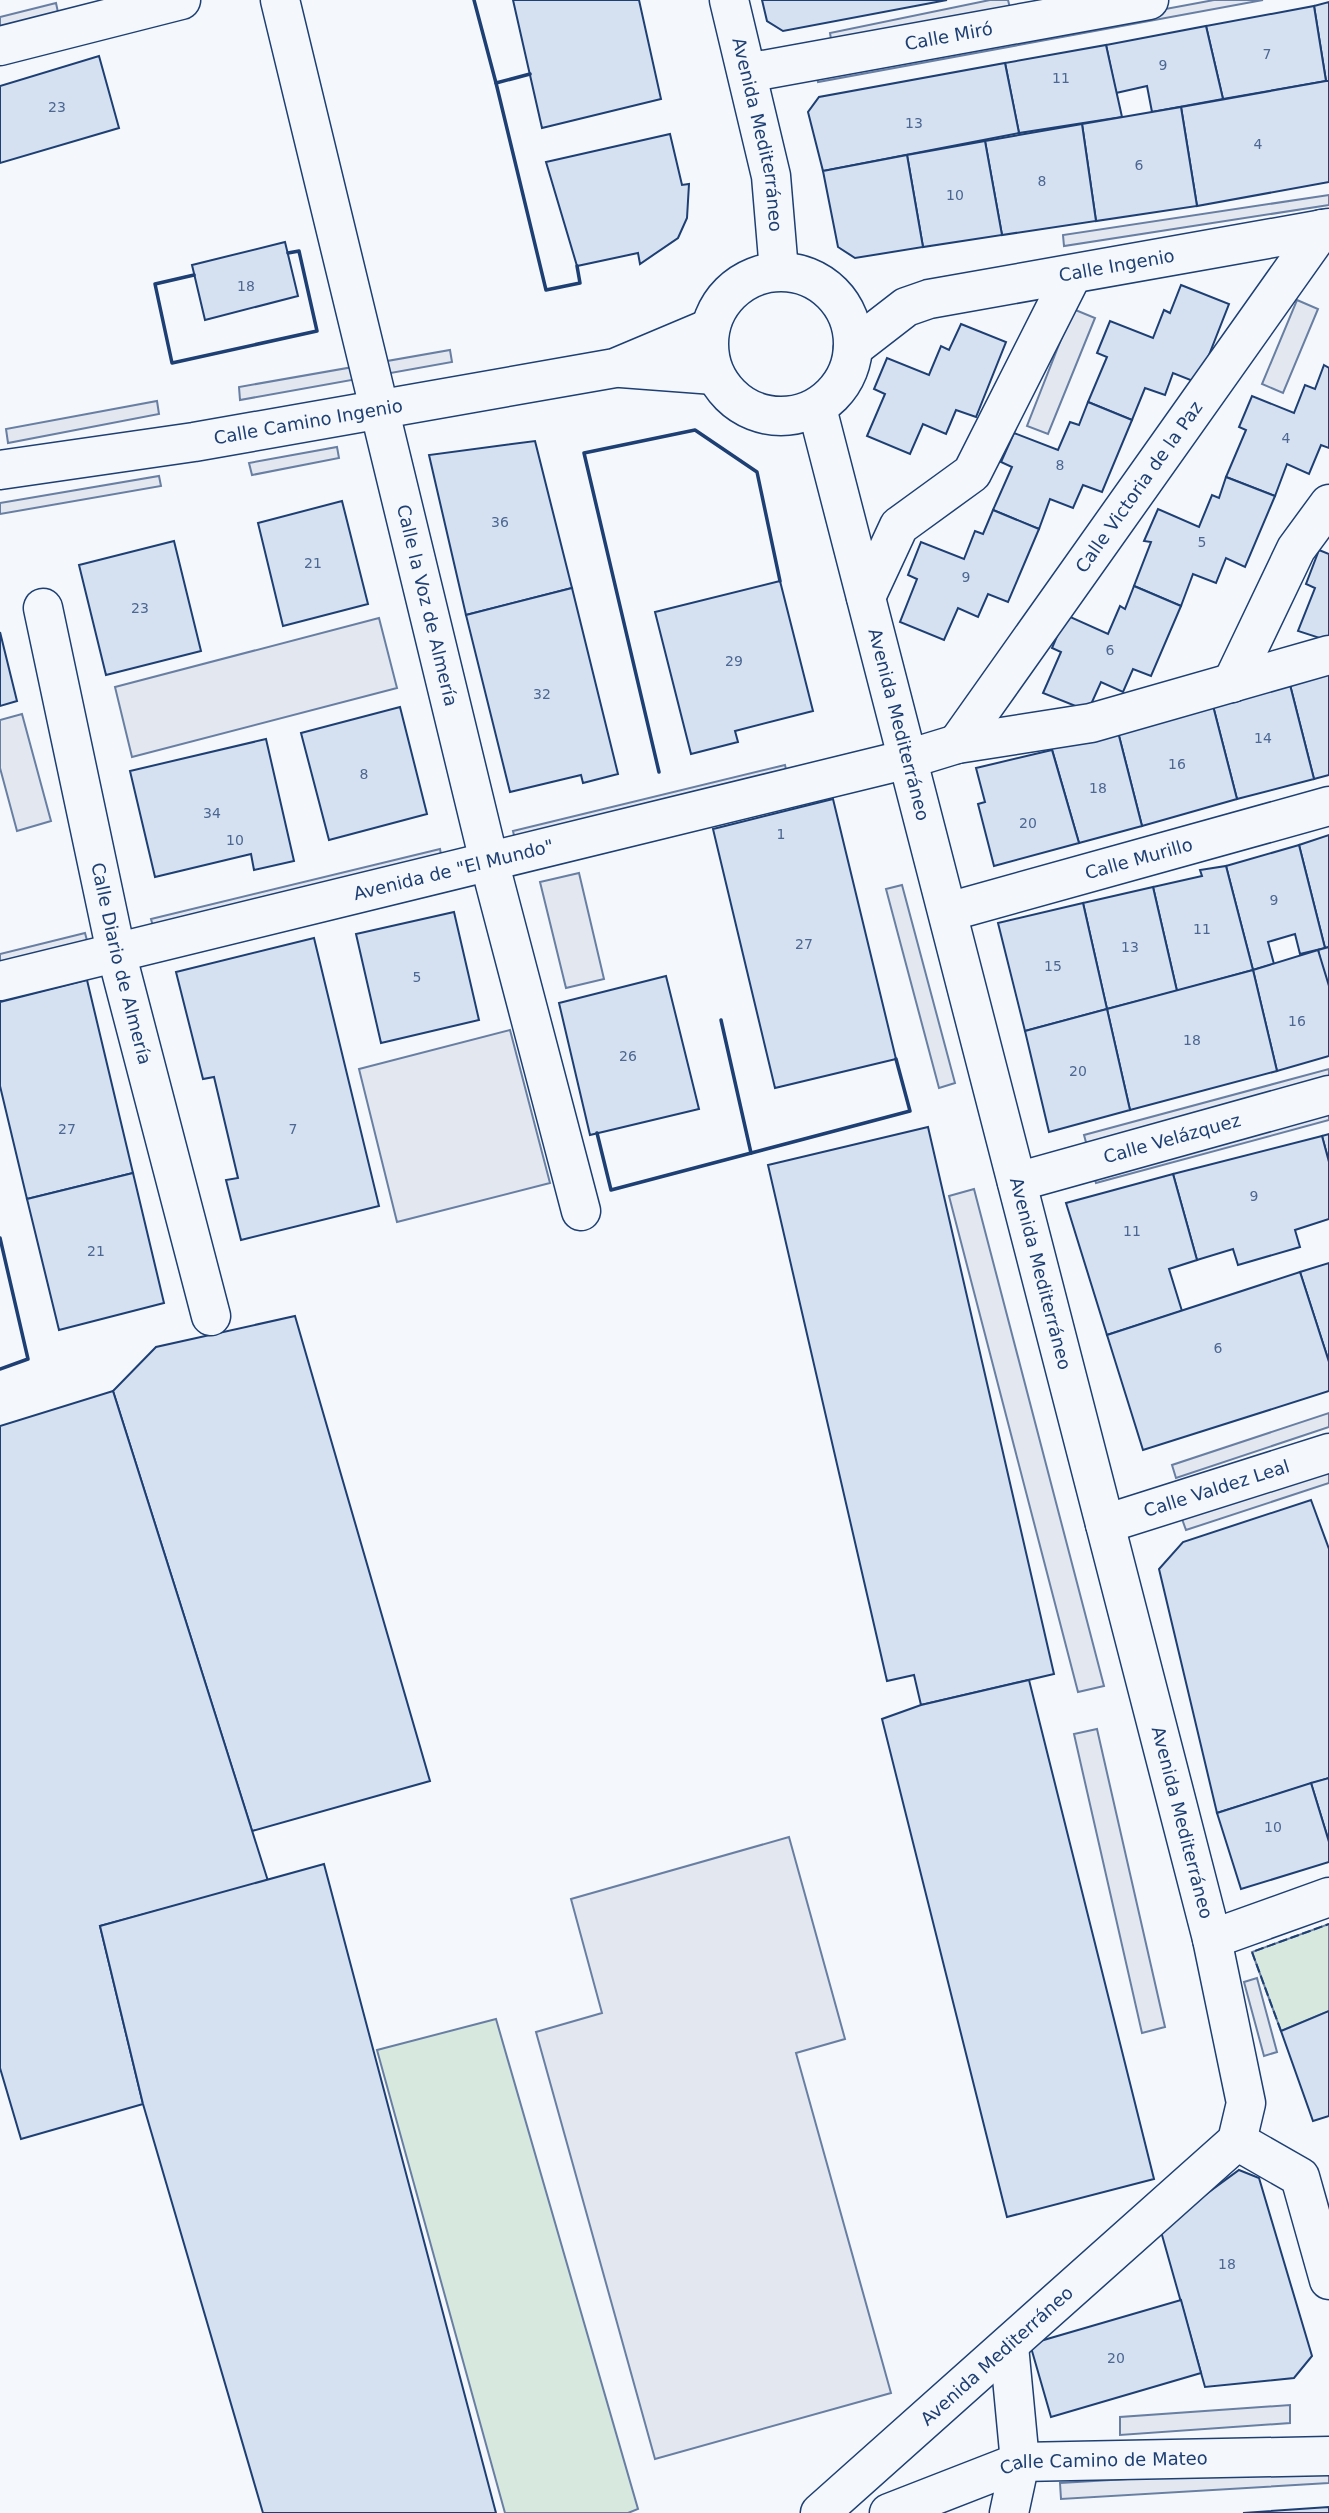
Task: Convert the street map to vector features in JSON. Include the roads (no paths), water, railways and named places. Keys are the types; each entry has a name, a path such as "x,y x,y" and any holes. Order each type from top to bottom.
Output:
{"street":[{"path":"0,46 181,0"},
{"name":"Calle la Voz de Almería","path":"280,0 489,861 581,1211"},
{"name":"Avenida Mediterráneo","path":"729,0 771,176 779,271"},
{"name":"Calle Miró","path":"747,73 1149,0"},
{"name":"Calle Ingenio","path":"853,348 906,307 929,299 1326,229"},
{"name":"Calle Victoria de la Paz","path":"957,744 1326,229"},
{"path":"779,271 803,275 824,285 841,303 851,326 853,348 848,372 835,392 817,408 794,416 770,416 747,409 728,395 714,375 708,351 710,328 719,306 735,288 756,276 779,271"},
{"path":"866,597 899,526 972,472 1072,275"},
{"name":"Calle Ingenio","path":"841,303 906,307"},
{"name":"Calle Camino Ingenio","path":"0,470 378,410 615,368 710,328"},
{"name":"Calle Camino Ingenio","path":"615,368 714,375"},
{"name":"Avenida Mediterráneo","path":"817,408 1212,1939 1246,2103 1237,2141 820,2513"},
{"path":"1232,683 1296,550 1329,504"},
{"name":"Calle Diario de Almería","path":"43,608 116,952 211,1316"},
{"path":"908,759 957,744 1091,723 1329,655"},
{"name":"Avenida de \"El Mundo\"","path":"0,981 908,759"},
{"name":"Calle Murillo","path":"948,912 1329,806"},
{"name":"Calle Velázquez","path":"1017,1182 1329,1095"},
{"name":"Calle Valdez Leal","path":"1105,1524 1329,1453"},
{"path":"1212,1939 1329,1897"},
{"path":"1237,2141 1315,2172 1329,2280"},
{"path":"1009,2346 1020,2462 1009,2513"},
{"name":"Calle Camino de Mateo","path":"889,2513 1020,2462 1329,2456"}]}
